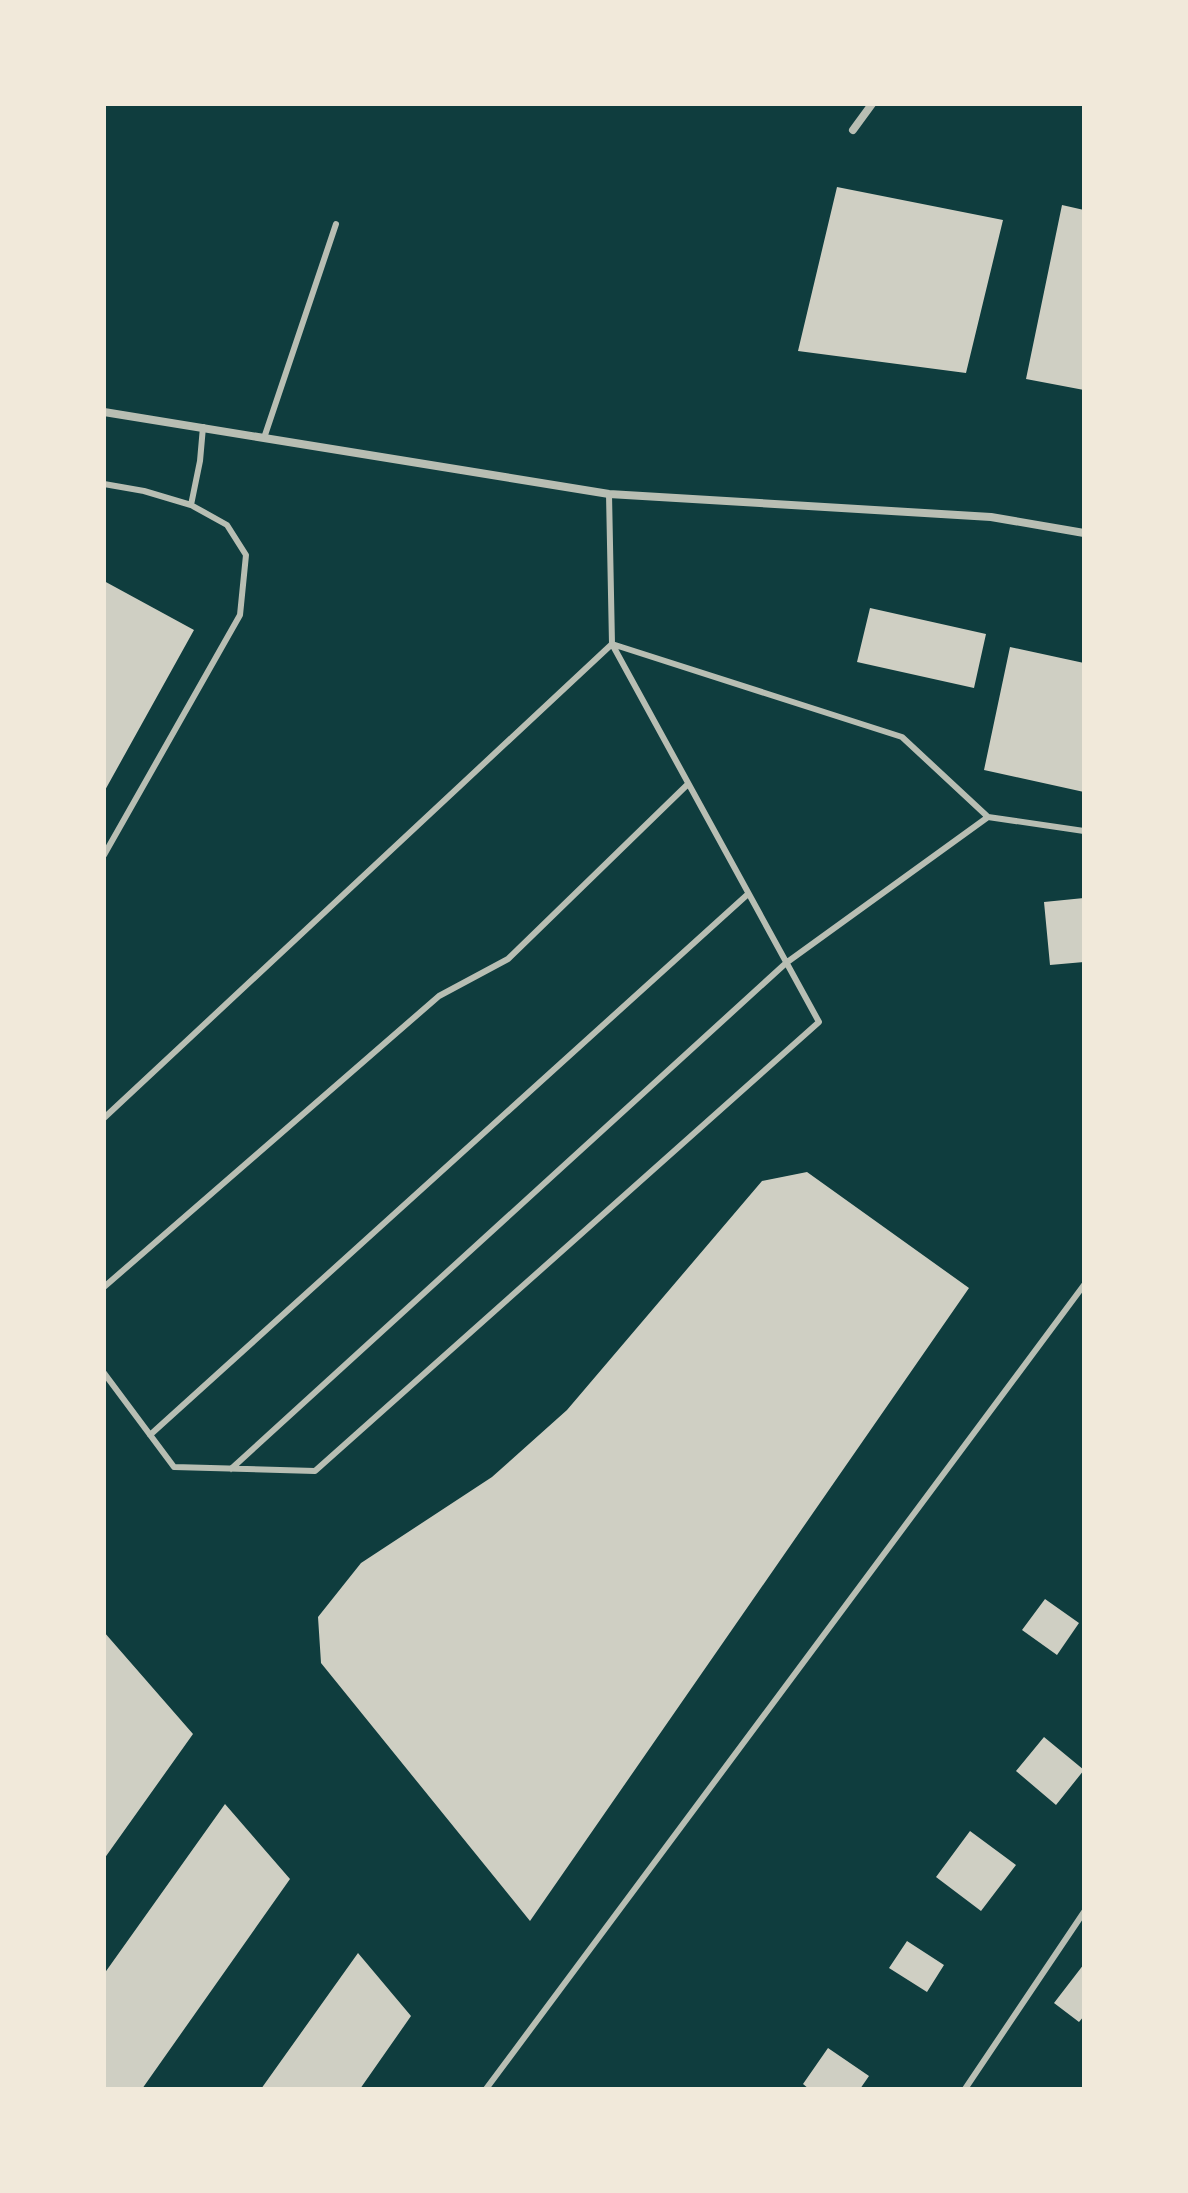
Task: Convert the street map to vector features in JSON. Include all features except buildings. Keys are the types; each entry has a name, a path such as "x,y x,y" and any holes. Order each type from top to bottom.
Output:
{"street":[{"path":"853,130 872,104"},
{"path":"104,412 609,494 991,517 1084,533"}],"lane":[{"path":"264,438 336,224"},
{"path":"191,505 203,427"},
{"path":"104,484 144,491 191,505 227,525 246,555 240,615 104,855"},
{"path":"104,1373 174,1467 315,1471 819,1022 612,644 609,494"},
{"path":"612,644 902,737 988,817 1084,831"},
{"path":"104,1118 612,644"},
{"path":"104,1287 439,996 508,959 688,784"},
{"path":"231,1469 786,963 988,817"},
{"path":"150,1435 748,894"},
{"path":"486,2089 1084,1285"},
{"path":"965,2089 1084,1912"}]}
